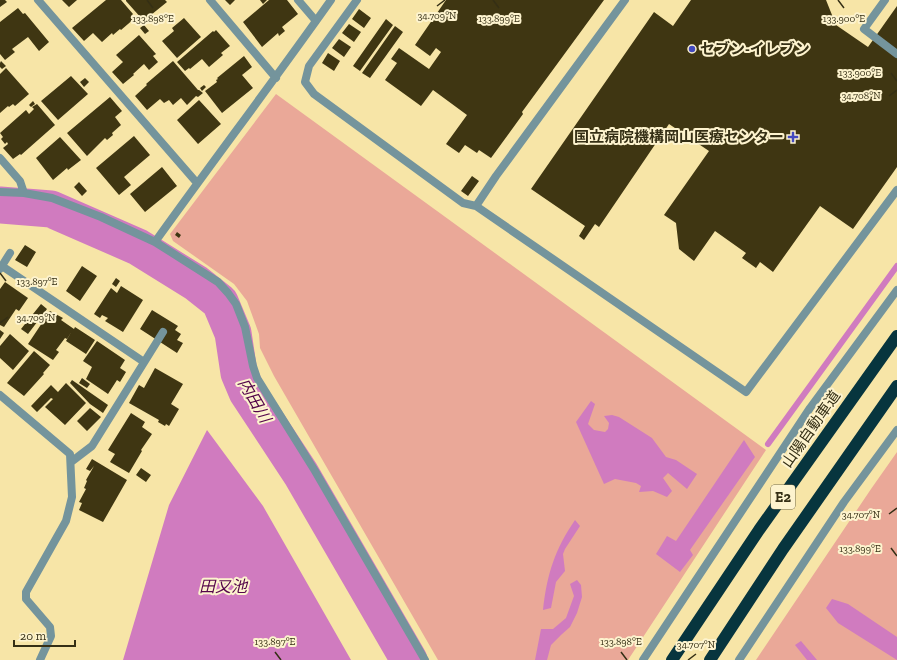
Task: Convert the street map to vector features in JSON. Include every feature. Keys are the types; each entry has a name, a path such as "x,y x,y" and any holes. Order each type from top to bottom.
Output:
{"highway":[{"name":"山陽自動車道","path":"672,660 759,530 897,336"},
{"name":"E2","path":"710,660 783,549 897,386"}],"street":[{"path":"38,0 197,183"},
{"path":"210,0 276,78"},
{"path":"298,0 316,21"},
{"path":"155,242 197,183 276,78 331,0"},
{"path":"357,0 310,66 305,82 314,94 463,203 476,206 746,392 897,190"},
{"path":"476,206 496,176 625,0"},
{"path":"885,0 864,29 897,53"},
{"path":"0,158 20,181 24,193"},
{"path":"0,192 24,193 52,198 100,217 155,242 218,282 228,292 236,304 245,327 257,378 315,471 425,660"},
{"path":"10,253 1,267 144,362"},
{"path":"643,660 810,408 897,290"},
{"path":"71,462 92,446 163,332"},
{"path":"0,395 70,454 72,497 66,521 26,592 26,599 50,627 52,636 40,660"},
{"path":"740,660 844,502 897,430"}],"shaded area":[{"path":"276,94 766,450 628,660 438,660 274,376 260,348 259,334 247,301 234,284 173,241 170,234"},
{"path":"897,452 897,660 756,660 871,489"}],"water":[{"path":"591,401 595,404 588,424 594,430 605,432 608,429 609,423 604,416 612,415 619,417 652,438 666,457 676,460 697,474 687,489 668,473 663,478 672,491 667,497 653,491 639,492 641,486 636,483 615,479 604,484 576,422"},
{"name":"田又池","path":"207,430 263,506 351,660 123,660 169,505"},
{"path":"744,440 755,457 690,550 693,555 680,572 656,554 667,536 676,541"},
{"path":"575,520 580,526 563,554 565,571 556,582 551,608 543,610 553,562 562,541"},
{"path":"577,580 581,585 582,597 577,613 570,627 551,645 547,660 535,660 541,629 553,629 566,618 574,596 570,584"},
{"path":"832,599 848,604 897,637 897,660 838,623 826,608"},
{"path":"801,641 817,660 807,660 795,645"}],"building":[{"path":"0,0 5,0 7,2 0,7"},
{"path":"62,0 77,0 69,7"},
{"path":"106,0 121,0 135,18 121,30 120,29 113,35 112,33 102,42 93,33 84,41 72,28"},
{"path":"126,0 165,0 167,2 146,19 145,17 142,19"},
{"path":"225,0 235,0 230,5"},
{"path":"260,0 267,0 263,4"},
{"path":"269,0 287,0 298,14 282,27 285,31 279,36 278,33 262,47 243,22"},
{"path":"446,0 604,0 522,112 523,114 491,158 479,150 477,153 465,145 459,153 446,144 467,115 433,90 421,106 385,80 397,63 391,59 399,48 429,69 441,52 436,48 430,56 415,45"},
{"name":"国立病院機構岡山医療センター","path":"691,0 826,0 836,25 868,47 897,6 897,167 853,229 820,206 773,272 760,262 756,268 742,258 746,253 715,231 694,261 679,249 676,223 664,215 709,151 669,124 599,227 595,224 584,240 579,236 585,226 531,189 654,12 673,26"},
{"path":"18,8 23,14 25,13 49,42 39,51 28,37 12,49 15,52 5,60 0,54 0,22"},
{"path":"359,9 371,18 364,28 352,19"},
{"path":"184,18 201,37 177,58 162,41 174,31 172,28"},
{"path":"386,19 393,25 360,71 353,66"},
{"path":"349,24 361,32 354,42 342,33"},
{"path":"144,25 149,31 145,34 140,28"},
{"path":"395,26 403,32 370,78 362,73"},
{"path":"216,30 230,46 221,53 223,55 209,67 202,59 190,69 189,68 185,71 177,62"},
{"path":"139,35 156,54 153,56 158,62 149,70 144,64 133,74 134,75 123,84 112,72 123,62 116,55"},
{"path":"339,39 351,47 344,57 332,48"},
{"path":"328,53 340,61 334,71 322,63"},
{"path":"244,56 252,67 242,75 253,88 222,113 205,91 217,82 217,78"},
{"path":"1,61 6,66 2,69 0,67"},
{"path":"173,61 198,90 203,93 198,97 196,96 187,105 181,98 173,105 169,100 164,103 160,99 147,110 135,96 147,85 146,84"},
{"path":"6,68 29,94 15,106 13,104 9,107 8,106 0,113 0,74"},
{"path":"71,76 88,94 58,120 41,101"},
{"path":"85,78 89,82 84,87 80,82"},
{"path":"204,85 206,87 202,91 200,88"},
{"path":"110,97 122,111 115,117 121,125 112,133 113,135 107,140 105,138 87,156 67,133"},
{"path":"199,100 221,124 198,144 177,120"},
{"path":"33,101 35,104 31,107 29,105"},
{"path":"37,104 55,125 21,155 20,154 13,159 3,148 8,144 7,142 5,144 1,139 3,137 0,133 26,110 29,114 34,109 32,107"},
{"path":"134,136 150,155 124,177 131,185 119,195 96,168"},
{"path":"60,137 81,160 68,170 67,168 53,180 36,158"},
{"path":"162,167 177,186 145,212 130,194"},
{"path":"472,176 479,181 468,196 461,191"},
{"path":"79,182 87,191 82,196 74,187"},
{"path":"177,232 181,235 179,238 175,235"},
{"path":"25,245 36,252 27,267 15,260"},
{"path":"82,266 97,276 80,301 66,291"},
{"path":"116,278 120,281 116,287 112,284"},
{"path":"5,282 28,298 19,311 16,309 4,327 0,325 0,289"},
{"path":"121,286 143,300 123,332 105,321 108,318 102,315 100,318 94,314 111,288 117,293"},
{"path":"41,304 47,309 28,334 21,329"},
{"path":"152,310 178,326 175,330 181,334 177,340 183,343 177,353 140,329"},
{"path":"50,311 63,318 61,320 74,329 75,327 95,340 86,354 66,341 72,331 67,339 65,338 56,350 59,352 53,360 28,344"},
{"path":"0,330 4,333 0,339"},
{"path":"10,334 29,351 13,370 0,358 0,346"},
{"path":"97,341 125,360 120,368 126,372 120,382 117,380 108,394 86,379 92,367 83,361"},
{"path":"34,351 50,365 24,396 7,383"},
{"path":"155,368 183,384 171,404 179,409 169,426 166,424 165,426 158,422 159,420 129,403 139,385 144,388"},
{"path":"82,378 90,384 87,388 79,383"},
{"path":"72,380 108,405 103,413 90,404 70,383"},
{"path":"66,383 86,403 65,425 45,407 53,399 51,398 37,412 31,406 51,385 58,392"},
{"path":"90,408 101,417 87,431 77,421"},
{"path":"131,413 145,422 142,427 152,434 141,450 142,451 129,473 110,462 115,454 108,450"},
{"path":"92,459 127,480 103,522 79,510 82,503 79,502 86,489 84,488 87,481 86,480 94,466 90,471 86,469"},
{"path":"141,468 151,475 146,482 136,475"}],"waterway":[{"name":"内田川","path":"0,205 51,209 138,247 196,283 220,302 233,333 239,373 247,392 301,474 409,660"},
{"path":"768,444 897,266"}],"place":[{"name":"セブン-イレブン","path":"692,49"},
{"name":"国立病院機構岡山医療センター","path":"793,137"}]}
